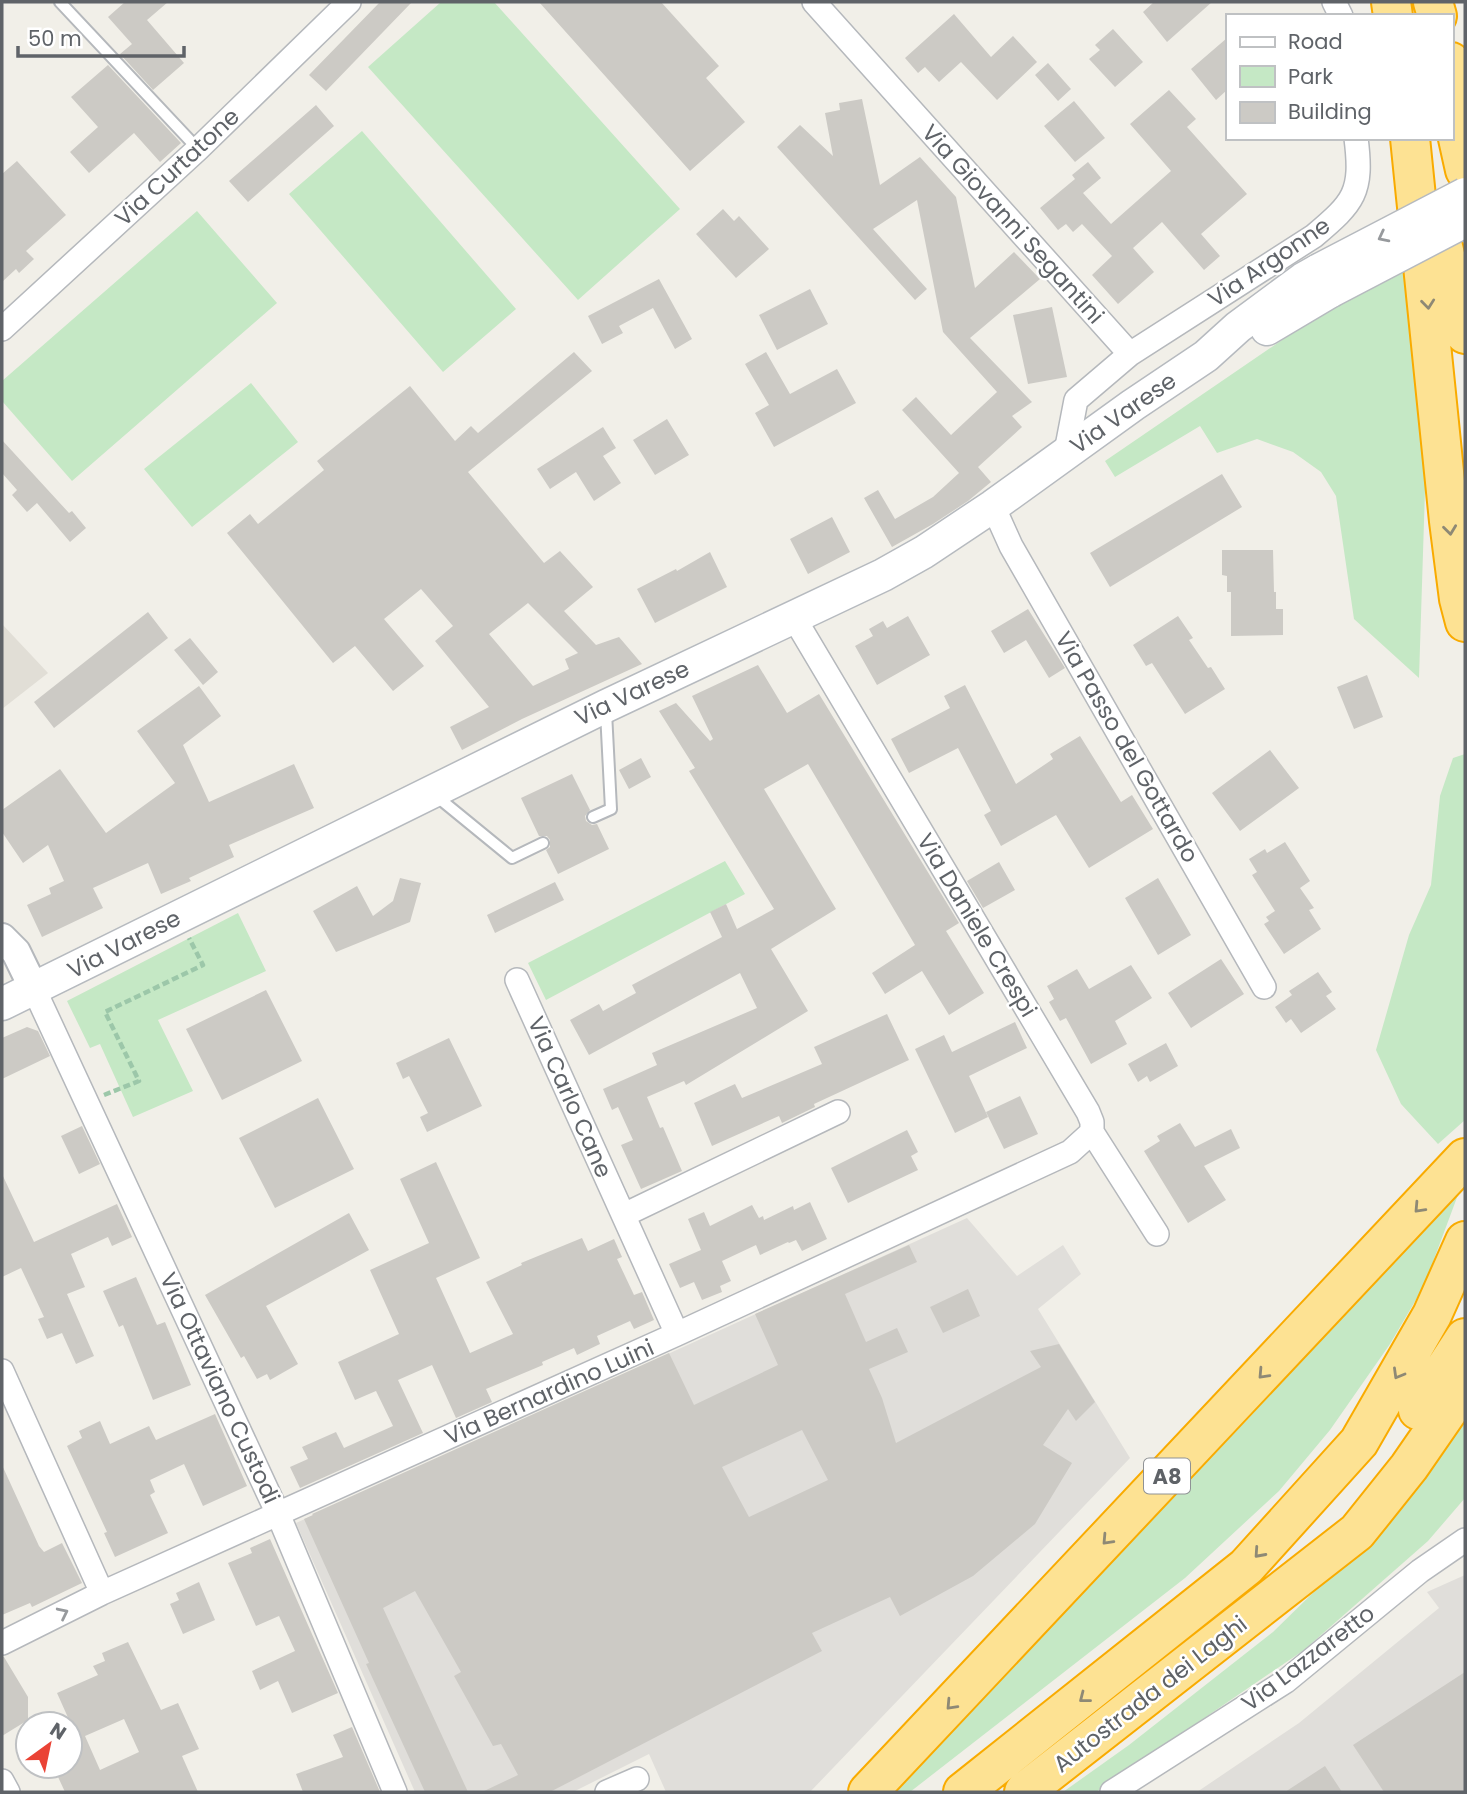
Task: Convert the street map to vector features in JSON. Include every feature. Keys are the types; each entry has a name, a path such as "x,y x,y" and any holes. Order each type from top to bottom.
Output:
{"highway":[{"path":"1453,69 1465,108"},
{"path":"1453,116 1465,170"},
{"path":"1413,140 1448,521 1465,622"},
{"path":"1414,140 1465,334"},
{"name":"A8","path":"868,1792 1465,1158"},
{"path":"963,1792 1246,1567 1359,1442 1432,1315 1465,1241"},
{"path":"1277,1595 1391,1451 1465,1338"},
{"path":"1277,1595 1357,1532 1409,1467 1465,1386"},
{"name":"Autostrada dei Laghi","path":"1024,1792 1277,1595"}],"main road":[{"name":"Via Varese","path":"2,1004 606,706 883,575 924,552 993,506 1066,452 1206,356 1245,344 1284,317 1325,280 1465,194"},
{"name":"Via Varese","path":"1325,280 1465,221"}],"street":[{"name":"Via Curtatone","path":"2,329 198,149 349,2"},
{"name":"Via Giovanni Segantini","path":"814,2 1130,354"},
{"name":"Via Argonne","path":"1130,354 1314,236 1336,217 1351,200 1358,186 1360,165 1356,140"},
{"path":"1066,452 1076,400 1130,354"},
{"name":"Via Passo del Gottardo","path":"993,506 1011,546 1264,987"},
{"name":"Via Daniele Crespi","path":"793,616 1088,1112 1092,1132 1157,1234"},
{"path":"2,938 16,951 34,989"},
{"name":"Via Carlo Cane","path":"517,980 677,1334"},
{"name":"Via Ottaviano Custodi","path":"34,989 278,1514 395,1792"},
{"path":"624,1215 838,1112"},
{"name":"Via Bernardino Luini","path":"2,1643 102,1593 677,1334 1070,1152 1092,1132"},
{"path":"2,1371 102,1593"},
{"name":"Via Lazzaretto","path":"1112,1792 1286,1681 1420,1571 1465,1539"},
{"path":"607,1792 637,1779"},
{"path":"2,1781 8,1792"}],"lane":[{"path":"60,2 198,149"},
{"path":"593,817 611,809 606,706"},
{"path":"430,792 512,858 543,843"}],"path":[{"path":"86,1101 139,1081 106,1012 203,965 177,918"}],"shaded area":[{"path":"2,624 48,673 2,709"},
{"path":"967,1218 1017,1276 1063,1245 1081,1274 1038,1309 1130,1458 810,1792 666,1792 649,1754 573,1792 415,1792 296,1523"},
{"path":"1465,1575 1465,1792 1197,1792 1299,1723 1439,1608 1427,1592"}],"green space":[{"path":"441,2 494,2 680,209 578,300 368,67"},
{"path":"362,131 516,309 443,372 289,194"},
{"path":"197,211 277,303 72,481 2,401 2,381"},
{"path":"1412,268 1426,459 1419,678 1354,619 1336,496 1321,472 1293,452 1257,439 1217,453 1200,426 1115,477 1105,461 1361,286"},
{"path":"251,383 298,442 192,527 144,469"},
{"path":"1465,754 1465,1120 1438,1144 1401,1104 1376,1050 1409,935 1431,885 1440,796 1453,758"},
{"path":"725,861 745,894 546,1000 528,963"},
{"path":"238,913 266,971 158,1020 193,1091 133,1117 100,1044 90,1048 67,1001"},
{"path":"1459,1181 1462,1184 1424,1286 1390,1344 1330,1430 1279,1491 1185,1578 910,1792 883,1792 1248,1419"},
{"path":"1465,1413 1465,1498 1428,1541 1304,1650 1096,1792 1063,1792 1129,1745 1273,1632 1369,1538"}],"building":[{"path":"125,2 168,2 147,20 184,63 153,90 120,54 132,44 108,17"},
{"path":"380,2 412,2 326,91 309,75"},
{"path":"539,2 661,2 719,66 706,78 745,122 690,171"},
{"path":"1154,2 1212,2 1167,42 1143,12"},
{"path":"954,14 991,57 1013,36 1037,62 997,100 961,62 939,82 925,67 918,73 905,58"},
{"path":"1113,29 1143,62 1115,87 1089,59 1100,50 1095,45"},
{"path":"1226,39 1226,91 1216,100 1191,69"},
{"path":"1048,63 1071,89 1058,101 1035,75"},
{"path":"108,65 181,143 160,162 134,133 89,173 70,152 98,127 71,97"},
{"path":"1169,90 1196,119 1187,127 1247,194 1201,234 1220,256 1204,270 1162,222 1133,248 1154,272 1118,304 1092,275 1112,256 1082,224 1073,232 1066,224 1058,230 1040,208 1075,179 1072,175 1088,162 1101,178 1083,193 1111,224 1171,171 1130,124"},
{"path":"862,99 880,185 920,157 956,197 975,288 1014,252 1040,279 970,338 1032,402 1012,416 1022,427 978,467 991,482 933,524 892,547 864,498 878,490 895,519 933,497 959,473 902,410 916,397 951,435 997,392 943,332 917,200 873,229 927,289 915,300 777,147 800,125 833,156 825,113 840,110 839,103"},
{"path":"1074,101 1105,138 1075,162 1044,126"},
{"path":"316,105 334,126 248,202 229,181"},
{"path":"17,161 66,215 26,251 34,259 19,273 16,269 2,282 2,174"},
{"path":"723,209 734,221 739,216 769,249 736,278 696,234"},
{"path":"659,279 692,339 675,349 653,308 619,326 623,333 602,344 588,316"},
{"path":"810,289 828,324 777,350 759,315"},
{"path":"1052,307 1067,377 1028,384 1013,315"},
{"path":"574,352 592,371 468,472 544,563 560,551 593,587 564,611 596,645 619,637 642,664 522,719 462,750 450,727 489,707 435,641 453,626 421,589 384,619 424,666 393,691 355,646 333,663 227,533 250,514 258,524 324,470 317,461 410,386 455,441 471,426 478,433","holes":["528,603 578,653 565,659 569,669 533,686 489,634"]},
{"path":"766,352 790,394 837,369 856,403 774,447 755,413 769,405 745,364"},
{"path":"667,419 689,455 655,475 633,440"},
{"path":"603,427 616,448 603,456 621,483 594,501 576,472 550,489 537,469"},
{"path":"2,440 86,528 70,542 37,503 27,512 12,495 17,490 2,473"},
{"path":"1222,474 1242,507 1110,587 1090,553"},
{"path":"832,517 850,552 808,574 790,539"},
{"path":"1222,550 1273,550 1276,609 1283,609 1283,635 1231,636 1231,592 1227,592 1227,576 1222,575"},
{"path":"710,552 727,587 655,623 637,589"},
{"path":"1028,609 1065,668 1049,678 1026,640 1004,653 991,631"},
{"path":"148,612 168,638 54,728 34,702"},
{"path":"908,616 930,655 877,685 855,646 873,636 869,629 883,621 887,628"},
{"path":"1178,616 1193,638 1189,640 1225,689 1185,714 1152,663 1146,666 1133,645"},
{"path":"190,638 218,672 203,685 174,650"},
{"path":"758,665 787,713 819,694 959,923 946,931 984,993 949,1015 922,971 885,994 872,973 915,945 808,764 764,789 836,909 771,949 808,1011 686,1085 684,1081 647,1097 682,1171 641,1189 621,1145 633,1140 618,1107 612,1110 603,1089 657,1065 652,1053 757,1008 740,973 589,1055 570,1020 599,1004 603,1011 636,993 632,985 722,937 710,912 726,904 737,929 774,909 689,771 695,768 659,711 676,703 710,741 713,739 692,696"},
{"path":"1367,675 1383,717 1354,729 1337,687"},
{"path":"965,685 1016,784 1053,759 1050,754 1080,736 1121,802 1132,795 1153,829 1089,868 1056,815 1001,846 984,815 991,811 958,748 909,773 891,739 950,708 944,696"},
{"path":"199,686 221,716 183,745 209,802 294,764 314,808 229,845 234,857 161,894 148,863 93,888 103,908 42,937 27,905 51,894 49,888 64,881 48,845 23,863 2,832 2,810 60,769 106,833 175,783 137,731"},
{"path":"1270,750 1299,788 1240,831 1212,793"},
{"path":"641,758 651,777 629,789 619,770"},
{"path":"572,774 590,810 585,816 586,821 592,825 597,824 609,849 558,874 546,850 550,847 550,840 547,836 539,836 521,798"},
{"path":"1285,842 1310,881 1300,888 1314,908 1309,910 1321,929 1284,954 1264,924 1269,921 1266,917 1275,911 1252,875 1257,872 1249,859 1265,849 1267,853"},
{"path":"999,862 1015,890 983,908 967,881"},
{"path":"400,878 421,883 410,922 336,952 313,911 357,886 373,916 393,901"},
{"path":"1158,878 1191,935 1158,955 1125,898"},
{"path":"555,882 564,900 495,933 487,915"},
{"path":"1221,959 1244,994 1191,1028 1168,993"},
{"path":"1131,965 1152,998 1115,1021 1127,1044 1091,1064 1066,1018 1060,1021 1049,1002 1054,999 1047,986 1077,969 1089,989"},
{"path":"1318,972 1332,992 1326,996 1336,1009 1301,1033 1291,1019 1286,1023 1275,1007 1292,995 1289,991"},
{"path":"266,990 302,1061 222,1100 186,1029"},
{"path":"887,1014 909,1060 814,1104 815,1107 782,1123 779,1116 712,1146 694,1103 735,1084 742,1098 822,1064 814,1047"},
{"path":"1015,1022 1027,1048 969,1076 988,1117 955,1133 915,1049 944,1035 952,1052"},
{"path":"27,1027 38,1031 50,1056 2,1079 2,1038"},
{"path":"449,1038 482,1106 427,1132 420,1117 428,1113 409,1076 403,1079 396,1063"},
{"path":"1166,1043 1178,1066 1150,1082 1147,1076 1138,1082 1128,1064"},
{"path":"1020,1096 1038,1134 1004,1149 986,1112"},
{"path":"318,1098 354,1169 275,1208 239,1138"},
{"path":"1180,1123 1195,1147 1231,1129 1240,1148 1204,1166 1226,1200 1188,1223 1144,1151 1160,1141 1157,1136"},
{"path":"82,1126 100,1164 79,1174 61,1136"},
{"path":"907,1130 918,1152 911,1156 918,1170 848,1203 831,1168"},
{"path":"436,1162 480,1258 436,1278 470,1353 513,1334 486,1282 522,1265 521,1263 582,1238 588,1251 614,1239 622,1257 617,1259 634,1295 642,1292 654,1320 634,1329 630,1321 597,1336 600,1344 577,1355 574,1348 542,1362 543,1365 486,1389 492,1402 456,1418 432,1365 398,1380 423,1433 300,1488 290,1467 308,1459 302,1447 336,1432 344,1448 393,1426 376,1391 355,1400 338,1362 399,1334 370,1270 429,1243 400,1179"},
{"path":"2,1174 34,1242 117,1204 132,1237 112,1246 108,1237 71,1254 85,1287 67,1294 94,1356 76,1364 62,1333 47,1339 38,1319 44,1317 21,1268 2,1277"},
{"path":"810,1202 827,1239 802,1251 796,1240 760,1255 756,1245 722,1261 731,1281 720,1286 722,1292 702,1300 694,1282 680,1288 669,1264 701,1250 688,1219 704,1212 710,1226 752,1205 759,1218 763,1216 764,1220 793,1206 794,1210"},
{"path":"349,1213 369,1250 266,1306 298,1364 270,1380 267,1374 257,1379 244,1356 241,1358 205,1295"},
{"path":"909,1245 917,1262 845,1294 866,1342 897,1328 908,1352 869,1369 882,1398 896,1443 1041,1367 1030,1351 1059,1344 1095,1402 1076,1421 1068,1409 1043,1445 1072,1463 1035,1524 973,1576 900,1616 890,1597 812,1633 822,1651 550,1792 482,1792 518,1775 501,1744 493,1746 454,1676 461,1672 415,1591 383,1608 468,1792 425,1792 304,1519 669,1353 694,1405 778,1365 755,1314","holes":["802,1430 828,1480 749,1517 722,1467"]},
{"path":"136,1277 157,1325 165,1322 191,1385 153,1400 123,1325 119,1327 103,1291"},
{"path":"968,1289 980,1316 943,1333 930,1307"},
{"path":"215,1414 247,1486 203,1506 184,1464 150,1480 155,1492 150,1495 168,1533 115,1557 104,1533 107,1532 67,1446 82,1438 79,1431 100,1421 110,1444 149,1426 156,1440"},
{"path":"2,1465 39,1546 44,1552 62,1543 82,1583 32,1607 30,1603 2,1615"},
{"path":"270,1539 338,1693 292,1713 278,1681 260,1690 252,1671 295,1651 279,1616 256,1626 228,1563 252,1553 250,1548"},
{"path":"199,1582 215,1620 183,1634 170,1604 179,1600 176,1593"},
{"path":"128,1642 161,1710 178,1703 199,1749 182,1756 198,1792 65,1792 59,1780 84,1780 84,1710 65,1710 57,1693 98,1675 93,1666 105,1661 102,1653","holes":["124,1719 139,1752 100,1770 85,1736"]},
{"path":"4,1657 28,1697 28,1710 14,1710 14,1729 2,1736"},
{"path":"1465,1672 1465,1792 1384,1792 1353,1745"},
{"path":"352,1727 380,1792 303,1792 296,1774 343,1757 333,1735"},
{"path":"1325,1766 1342,1792 1285,1792"}]}
